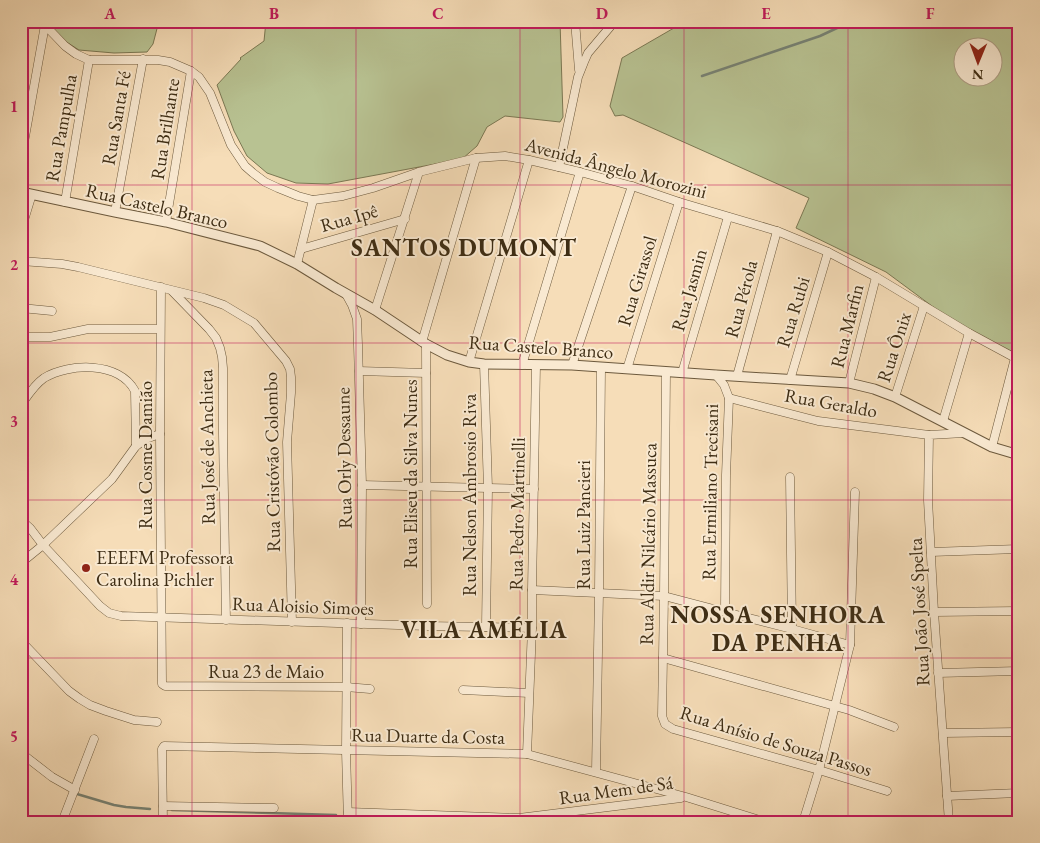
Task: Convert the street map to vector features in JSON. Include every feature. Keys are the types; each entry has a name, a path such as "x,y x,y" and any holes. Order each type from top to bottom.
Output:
{"street":[{"path":"559,167 578,77 579,61 576,52 575,21"},
{"path":"578,77 588,53 615,21"},
{"path":"21,159 43,23"},
{"name":"Avenida Ângelo Morozini","path":"43,23 65,46 89,60 158,60 170,62 191,71 199,77 210,93 231,145 245,166 265,182 278,188 313,200 357,193 419,172 476,158 505,156 529,160 632,186 777,232 828,252 876,277 969,333 1017,359"},
{"name":"Rua Pampulha","path":"65,202 89,60"},
{"name":"Rua Santa Fé","path":"115,212 143,60"},
{"name":"Rua Brilhante","path":"166,222 191,71"},
{"name":"Rua Eliseu da Silva Nunes","path":"427,604 426,373 424,343 476,158"},
{"path":"469,362 529,160"},
{"path":"375,310 419,172"},
{"path":"522,364 580,172"},
{"path":"572,365 632,186"},
{"name":"Rua Castelo Branco","path":"21,192 166,222 260,246 297,264 375,310 424,343 447,355 469,362 484,364 572,365 716,376 849,383 874,389 895,397 992,447 1019,456"},
{"path":"21,230 32,194"},
{"name":"Rua Ipê","path":"297,264 313,200"},
{"name":"Rua Girassol","path":"627,369 679,202"},
{"name":"Rua Jasmin","path":"682,373 728,217"},
{"name":"Rua Ipê","path":"301,249 405,219"},
{"name":"Rua Pérola","path":"737,376 777,232"},
{"name":"Rua Rubi","path":"790,380 828,252"},
{"name":"Rua Cristóvão Colombo","path":"21,261 69,265 204,298 224,305 254,322 286,361 290,369 291,393 288,442 292,622"},
{"name":"Rua Marfin","path":"849,383 876,277"},
{"name":"Rua Cosme Damião","path":"161,287 162,684"},
{"name":"Rua José de Anchieta","path":"172,291 216,338 222,357 226,620"},
{"name":"Rua Orly Dessaune","path":"346,294 357,320 360,371 362,485 361,624"},
{"name":"Rua Ônix","path":"895,397 924,306"},
{"path":"21,308 52,311"},
{"path":"21,338 50,337 88,329 160,329"},
{"path":"942,421 969,333"},
{"path":"992,447 1017,359"},
{"name":"Rua Nelson Ambrosio Riva","path":"484,364 488,488 486,627"},
{"name":"Rua Pedro Martinelli","path":"527,754 532,628 536,365"},
{"name":"Rua Luiz Pancieri","path":"596,772 601,367"},
{"path":"21,405 38,382 58,372 76,368 101,368 126,379 134,392 136,446"},
{"path":"360,371 426,373"},
{"name":"Rua Aldir Nilcário Massuca","path":"662,716 666,372"},
{"name":"Rua Ermiliano Trecisani","path":"716,376 724,385 729,398 726,475 725,612"},
{"name":"Rua Geraldo","path":"729,398 818,421 929,435"},
{"path":"929,435 964,432"},
{"path":"21,563 43,545 112,479 136,446 148,438 160,434"},
{"name":"Rua João José Spelta","path":"929,435 928,500 949,822"},
{"path":"790,477 792,629"},
{"path":"362,485 534,489"},
{"path":"803,822 819,770 850,645 855,492"},
{"name":"Rua Aloisio Simoes","path":"21,520 100,606 106,611 121,616 532,628"},
{"path":"931,552 1019,549"},
{"path":"532,590 664,596 850,645"},
{"path":"934,612 1019,611"},
{"path":"347,623 346,750 348,822"},
{"path":"21,641 69,691 85,702 134,720 157,722"},
{"path":"663,658 849,710 894,727"},
{"path":"938,673 1019,671"},
{"name":"Rua 23 de Maio","path":"162,684 165,686 370,689"},
{"path":"462,690 529,693"},
{"name":"Rua Anísio de Souza Passos","path":"662,716 665,724 673,729 887,791"},
{"path":"943,733 1019,732"},
{"path":"62,822 94,739"},
{"name":"Rua Duarte da Costa","path":"162,806 162,749 164,746 527,754 686,797"},
{"path":"21,752 52,777 75,790"},
{"path":"947,796 1019,793"},
{"name":"Rua Mem de Sá","path":"348,812 519,818 686,797 766,822"},
{"path":"163,822 162,806 274,808"}],"green space":[{"path":"33,21 159,21 153,44 147,52 114,53 79,50"},
{"path":"266,21 560,21 563,117 560,122 505,116 487,127 477,146 462,159 328,184 296,183 267,173 247,156 234,131 217,85 240,58 264,41"},
{"path":"686,21 1019,21 1019,356 963,329 886,272 796,228 809,198 623,115 615,116 610,106 622,58"}],"waterway":[{"path":"702,76 820,36 852,21"},
{"path":"77,794 114,805 150,809"},
{"path":"172,810 336,815"}],"place":[{"name":"EEEFM Professora Carolina Pichler","path":"86,568"}],"district":[{"name":"SANTOS DUMONT","path":"464,247"},
{"name":"NOSSA SENHORA DA PENHA","path":"778,628"},
{"name":"VILA AMÉLIA","path":"484,629"}]}
